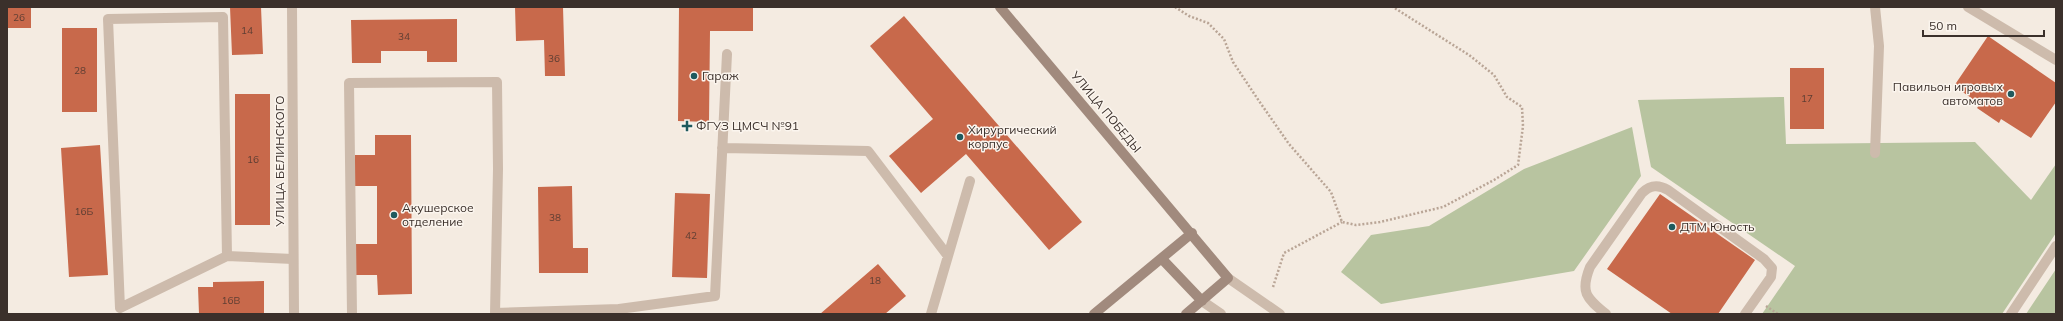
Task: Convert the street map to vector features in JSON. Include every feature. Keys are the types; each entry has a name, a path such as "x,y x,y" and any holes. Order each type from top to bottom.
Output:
{"main road":[{"name":"УЛИЦА ПОБЕДЫ","path":"1000,7 1192,233 1228,278"},
{"path":"1094,314 1192,233"},
{"path":"1162,259 1202,301"},
{"path":"1186,314 1228,278"}],"street":[{"name":"УЛИЦА БЕЛИНСКОГО","path":"292,7 294,314"},
{"path":"1875,7 1879,46 1875,153"},
{"path":"1968,7 2056,60"},
{"path":"226,256 224,12 108,19 120,308 226,256 293,258"},
{"path":"352,314 350,83 497,82 498,169 495,313 621,312 715,296 727,54"},
{"path":"722,148 868,151 948,256"},
{"path":"931,314 970,181"},
{"path":"1606,314 1592,304 1585,293 1584,285 1588,271 1642,193 1647,188 1658,186 1668,190 1764,259 1772,268 1771,277 1745,314"},
{"path":"2012,314 2056,246"},
{"name":"УЛИЦА ПОБЕДЫ","path":"1228,278 1280,314"},
{"path":"1202,301 1221,314"}],"path":[{"path":"1175,7 1189,16 1208,23 1224,39 1233,62 1263,107 1289,144 1331,192 1342,222"},
{"path":"1273,288 1284,253 1342,222 1356,225 1380,222 1442,207 1494,180 1518,165 1523,126 1522,106 1507,97 1494,75 1469,55 1393,7"}],"green space":[{"path":"1784,97 1786,144 1975,142 2031,200 2056,164 2056,233 2002,314 1762,314 1795,266 1651,167 1638,100"},
{"path":"1632,127 1641,176 1574,271 1381,304 1341,272 1371,235 1429,226 1524,169"},
{"path":"2056,269 2056,314 2026,314"}],"building":[{"path":"7,7 31,7 31,28 7,28"},
{"path":"230,7 261,7 263,54 232,55"},
{"path":"515,7 563,7 565,76 545,76 544,40 516,41"},
{"name":"Гараж","path":"679,7 753,8 753,31 710,31 709,122 678,121"},
{"name":"Хирургический корпус","path":"904,16 1082,222 1049,250 966,154 921,193 889,156 933,119 870,46"},
{"path":"457,19 457,62 427,62 427,51 381,51 381,63 352,63 351,20"},
{"path":"62,28 97,28 97,112 62,112"},
{"name":"Павильон игровых автоматов","path":"1988,36 2056,83 2056,102 2031,138 2001,119 1999,123 1977,108 1980,104 1954,86"},
{"path":"1790,68 1824,68 1824,129 1790,129"},
{"path":"235,94 270,94 270,225 235,225"},
{"name":"Акушерское отделение","path":"375,135 411,135 412,294 378,295 377,275 354,275 354,244 377,244 377,186 355,186 355,155 375,155"},
{"path":"100,145 108,275 69,277 61,148"},
{"path":"572,186 573,248 588,248 588,273 539,273 538,187"},
{"path":"675,193 710,194 707,278 672,277"},
{"name":"ДТМ Юность","path":"1660,194 1755,260 1718,314 1672,314 1607,269"},
{"path":"878,264 906,296 885,314 820,314"},
{"path":"264,281 264,314 199,314 198,287 213,287 213,282"}],"place":[{"name":"Гараж","path":"694,76"},
{"name":"Павильон игровых автоматов","path":"2011,94"},
{"name":"ФГУЗ ЦМСЧ №91","path":"687,126"},
{"name":"Хирургический корпус","path":"960,137"},
{"name":"Акушерское отделение","path":"394,215"},
{"name":"ДТМ Юность","path":"1672,227"}]}
